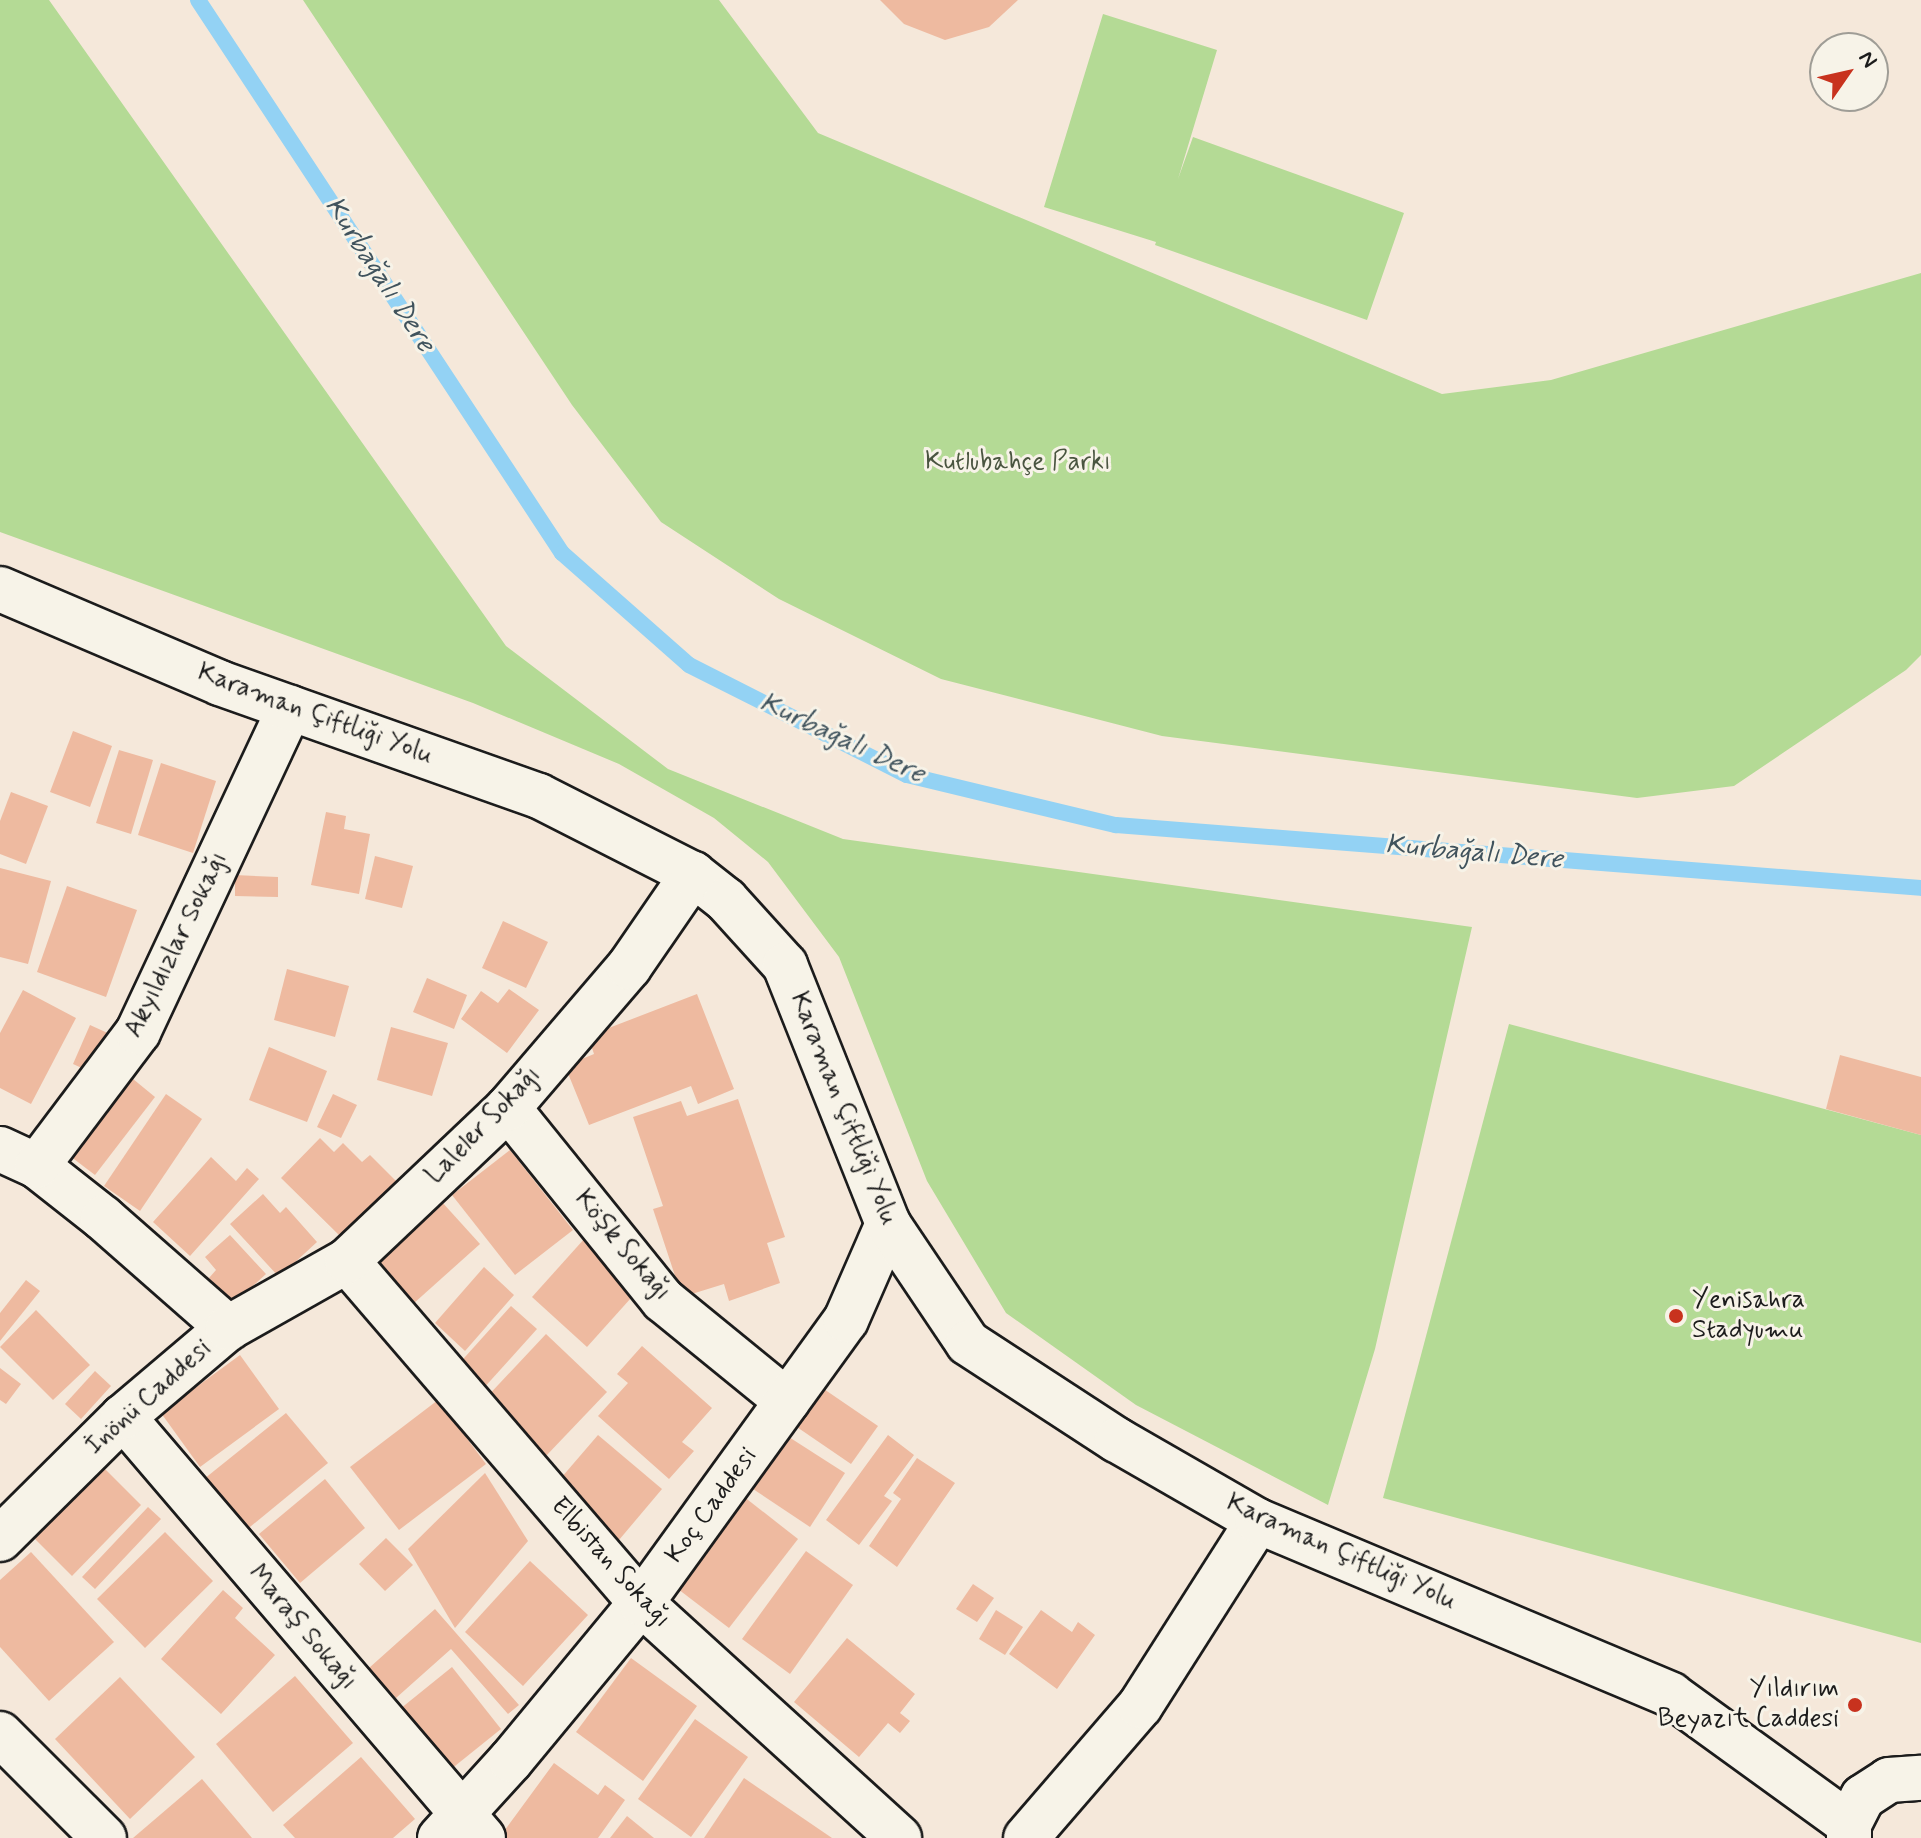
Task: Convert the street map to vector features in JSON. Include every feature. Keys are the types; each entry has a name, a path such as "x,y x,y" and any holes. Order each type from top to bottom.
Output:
{"street":[{"name":"Karaman Çiftliği Yolu","path":"0,589 220,683 539,796 693,874 726,900 785,965 888,1224 968,1343 1117,1440 1258,1521 1671,1695 1849,1831"},
{"name":"Akyıldızlar Sokağı","path":"18,1158 138,1032 290,708"},
{"name":"Laleler Sokağı","path":"228,1328 347,1261 508,1108 629,967 693,874"},
{"name":"Köşk Sokağı","path":"508,1108 663,1300 787,1401"},
{"name":"İnönü Caddesi","path":"0,1539 123,1417 228,1328 103,1218 18,1158"},
{"name":"Koç Caddesi","path":"462,1831 641,1603 846,1320 888,1224"},
{"name":"Elbistan Sokağı","path":"347,1261 641,1603 899,1838"},
{"name":"Maraş Sokağı","path":"123,1417 462,1831"},
{"path":"1026,1838 1140,1706 1258,1521"},
{"path":"0,1734 104,1838"},
{"path":"1849,1831 1863,1797 1889,1780 1921,1778"}],"green space":[{"path":"0,0 49,0 506,646 668,769 843,839 1472,927 1375,1349 1328,1505 1136,1405 1006,1313 927,1181 839,957 768,862 714,818 619,764 473,703 0,532"},
{"name":"Kutlubahçe Parkı","path":"303,0 719,0 818,133 1442,394 1551,380 1921,273 1921,655 1906,670 1734,786 1637,798 1162,736 941,679 779,599 661,522 572,405"},
{"path":"1103,14 1217,50 1178,179 1193,137 1404,213 1367,320 1155,245 1156,242 1044,207"},
{"name":"Yenisahra Stadyumu","path":"1509,1024 1921,1135 1921,1643 1383,1498"}],"building":[{"path":"880,0 1018,0 989,27 945,40 904,24"},
{"path":"73,731 112,746 90,807 50,792"},
{"path":"119,750 153,760 131,834 96,823"},
{"path":"161,763 216,781 193,853 138,835"},
{"path":"11,792 48,806 26,864 0,854 0,821"},
{"path":"326,812 346,816 344,829 370,834 359,894 311,885"},
{"path":"375,856 413,866 402,908 365,899"},
{"path":"0,868 51,881 28,964 0,957"},
{"path":"235,875 278,877 278,897 235,896"},
{"path":"67,886 137,910 106,997 37,972"},
{"path":"503,921 548,942 526,988 482,968"},
{"path":"287,969 349,986 335,1037 274,1020"},
{"path":"427,978 467,995 454,1029 413,1012"},
{"path":"509,989 539,1010 507,1053 461,1019 481,991 498,1003"},
{"path":"23,990 76,1018 31,1104 0,1088 0,1033"},
{"path":"697,994 734,1089 698,1104 691,1086 589,1125 565,1066 594,1054 588,1036"},
{"path":"90,1025 112,1035 95,1074 73,1064"},
{"path":"391,1027 448,1043 432,1096 377,1080"},
{"path":"269,1047 327,1071 307,1122 249,1100"},
{"path":"1840,1055 1921,1077 1921,1135 1826,1109"},
{"path":"127,1074 155,1097 95,1175 66,1153"},
{"path":"166,1094 202,1119 140,1211 104,1186"},
{"path":"333,1094 357,1105 341,1138 317,1127"},
{"path":"738,1099 785,1237 767,1243 780,1283 729,1301 724,1284 682,1297 653,1209 663,1206 633,1117 681,1101 687,1116"},
{"path":"320,1138 334,1152 343,1143 362,1162 370,1155 404,1189 361,1231 353,1223 340,1236 281,1178"},
{"path":"510,1150 573,1230 515,1275 452,1195"},
{"path":"211,1157 236,1181 247,1168 259,1179 190,1256 153,1222"},
{"path":"432,1191 480,1244 413,1304 365,1250"},
{"path":"263,1194 280,1213 286,1207 317,1242 279,1277 230,1224"},
{"path":"230,1235 266,1274 233,1304 209,1278 216,1270 205,1257"},
{"path":"585,1238 640,1288 587,1347 532,1297"},
{"path":"484,1267 514,1295 465,1351 435,1323"},
{"path":"26,1280 40,1291 0,1341 0,1313"},
{"path":"511,1306 537,1329 482,1390 456,1367"},
{"path":"36,1310 90,1365 53,1400 0,1347"},
{"path":"546,1334 607,1392 545,1457 484,1400"},
{"path":"642,1346 712,1408 682,1442 694,1451 669,1479 598,1416 628,1383 617,1374"},
{"path":"240,1355 279,1409 200,1467 161,1413"},
{"path":"0,1368 21,1384 6,1404 0,1400"},
{"path":"95,1371 111,1386 81,1419 65,1404"},
{"path":"818,1385 878,1426 851,1464 791,1423"},
{"path":"438,1400 486,1464 399,1530 350,1467"},
{"path":"286,1413 328,1463 245,1531 204,1479"},
{"path":"781,1432 845,1473 810,1527 747,1485"},
{"path":"598,1435 662,1489 619,1540 555,1485"},
{"path":"888,1435 914,1455 884,1496 892,1501 859,1545 826,1520"},
{"path":"917,1458 955,1483 897,1567 869,1546 901,1499 893,1493"},
{"path":"95,1459 141,1505 72,1576 25,1529"},
{"path":"485,1473 528,1541 455,1628 408,1549"},
{"path":"325,1479 365,1528 300,1583 259,1534"},
{"path":"743,1496 798,1539 729,1628 674,1586"},
{"path":"148,1507 161,1519 95,1589 82,1577"},
{"path":"165,1532 213,1581 145,1648 97,1599"},
{"path":"386,1538 413,1565 385,1591 359,1564"},
{"path":"806,1551 853,1585 790,1674 742,1639"},
{"path":"31,1552 114,1642 49,1701 0,1647 0,1580"},
{"path":"530,1561 588,1615 523,1686 465,1632"},
{"path":"973,1584 994,1598 977,1622 956,1609"},
{"path":"223,1590 243,1608 235,1618 275,1655 221,1714 161,1659"},
{"path":"435,1609 519,1705 508,1714 451,1649 396,1698 369,1668"},
{"path":"996,1610 1023,1627 1005,1655 979,1639"},
{"path":"1041,1610 1072,1632 1078,1622 1095,1635 1057,1689 1009,1654"},
{"path":"847,1638 915,1694 900,1713 910,1721 900,1733 888,1723 859,1757 794,1702"},
{"path":"631,1658 697,1706 643,1781 576,1732"},
{"path":"452,1667 501,1729 450,1770 400,1709"},
{"path":"295,1676 353,1743 273,1812 216,1744"},
{"path":"120,1677 195,1757 130,1819 55,1739"},
{"path":"695,1719 748,1757 691,1837 638,1799"},
{"path":"361,1757 415,1819 393,1838 295,1838 283,1825"},
{"path":"554,1763 598,1795 605,1785 625,1800 598,1838 499,1838"},
{"path":"744,1778 832,1838 704,1838"},
{"path":"202,1779 252,1838 133,1838"},
{"path":"627,1816 654,1838 610,1838"}],"waterway":[{"name":"Kurbağalı Dere","path":"198,0 562,553 689,665 907,775 1116,825 1921,888"}],"place":[{"name":"Yenisahra Stadyumu","path":"1676,1316"},
{"name":"Yıldırım Beyazıt Caddesi","path":"1855,1705"}]}
